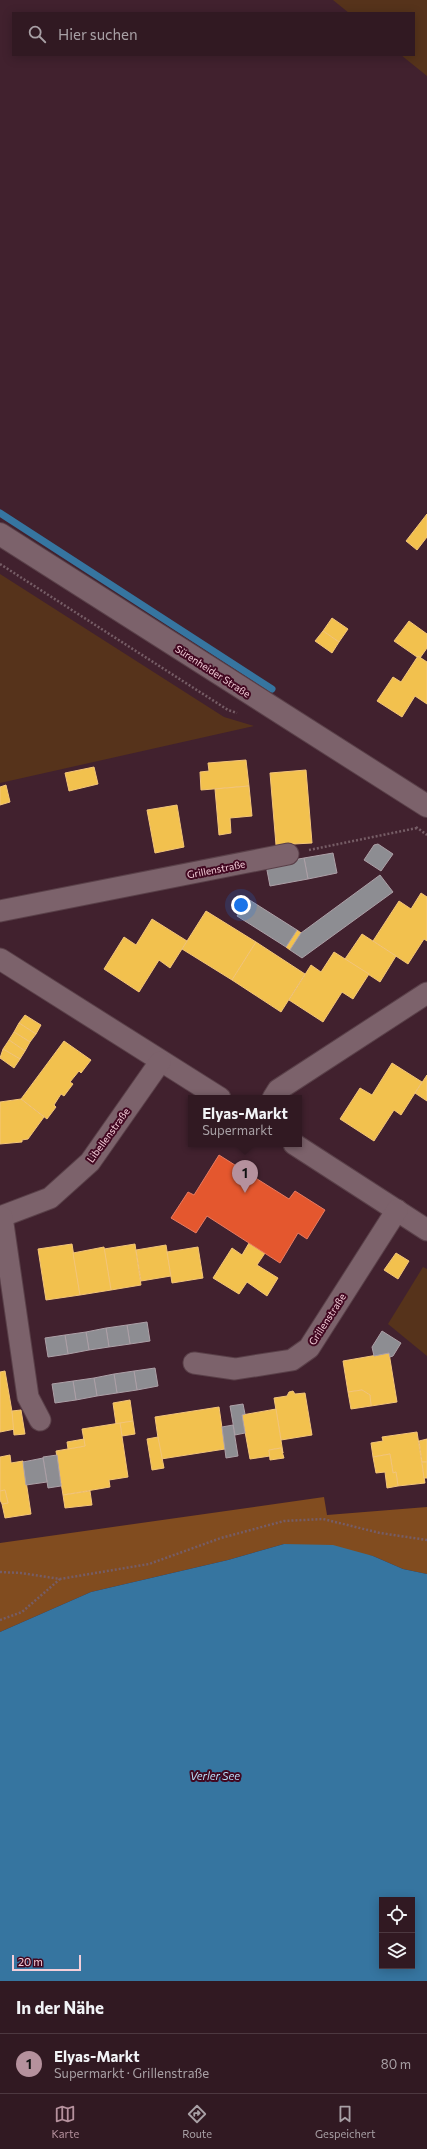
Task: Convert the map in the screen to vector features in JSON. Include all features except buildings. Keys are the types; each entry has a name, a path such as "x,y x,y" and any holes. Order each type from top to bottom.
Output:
{"main road":[{"name":"Sürenheider Straße","path":"0,534 424,814"}],"street":[{"name":"Grillenstraße","path":"0,912 288,854"},
{"path":"0,959 160,1062 215,1095"},
{"path":"275,1095 278,1090 427,994"},
{"name":"Libellenstraße","path":"40,1420 28,1397 1,1217 50,1198 90,1162 160,1062"},
{"path":"299,1147 427,1230"},
{"name":"Grillenstraße","path":"194,1363 234,1369 292,1360 309,1348 397,1210"}],"path":[{"path":"0,564 228,710 242,716"},
{"path":"288,854 417,828 424,814"},
{"path":"0,1572 60,1579 149,1564 221,1538 284,1521 323,1519 380,1533 427,1540"},
{"path":"0,1620 22,1612 60,1579"}],"shaded area":[{"path":"333,0 427,0 427,76 402,56 415,56 415,12 348,12"},
{"path":"0,574 224,717 254,726 0,783"},
{"path":"423,1267 427,1269 427,1356 388,1324"},
{"path":"324,1497 327,1515 427,1507 427,1574 403,1569 373,1556 284,1544 228,1560 91,1592 0,1632 0,1543"}],"water":[{"name":"Verler See","path":"284,1544 333,1545 373,1556 403,1569 427,1574 427,1981 0,1981 0,1632 91,1592 228,1560"}],"waterway":[{"path":"0,513 272,689"}],"place":[{"name":"Elyas-Markt","path":"245,1193"}]}
